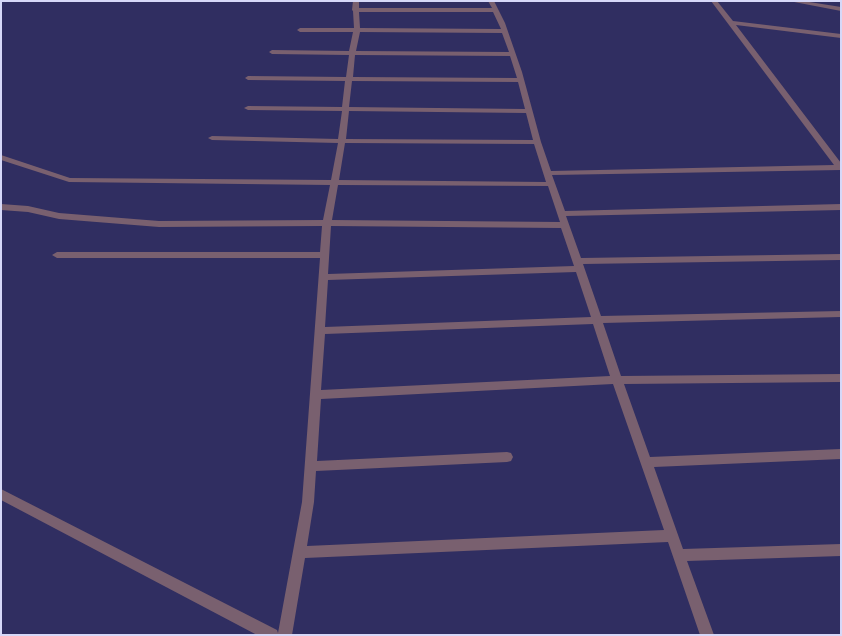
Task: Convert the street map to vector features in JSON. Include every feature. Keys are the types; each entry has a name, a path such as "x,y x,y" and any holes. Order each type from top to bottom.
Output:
{"street":[{"path":"491,1 505,31 513,54 537,142 561,214 617,380 707,635"},
{"path":"714,1 841,168"},
{"path":"792,1 841,9"},
{"path":"285,635 308,502 327,223 342,141 356,30 355,5 496,10"},
{"path":"732,23 841,36"},
{"path":"300,30 505,31"},
{"path":"272,52 513,54"},
{"path":"248,78 521,80"},
{"path":"248,108 528,111"},
{"path":"212,138 342,141 537,142"},
{"path":"1,157 69,180 551,184"},
{"path":"548,174 841,168"},
{"path":"1,207 28,209 59,216 159,224 327,223 565,225"},
{"path":"561,214 841,207"},
{"path":"58,255 324,255"},
{"path":"323,277 579,265 841,257"},
{"path":"319,331 597,320 841,314"},
{"path":"315,395 617,380 841,378"},
{"path":"646,462 841,454"},
{"path":"311,466 507,457"},
{"path":"1,494 48,517 272,635"},
{"path":"299,552 672,536"},
{"path":"679,555 841,550"}]}
